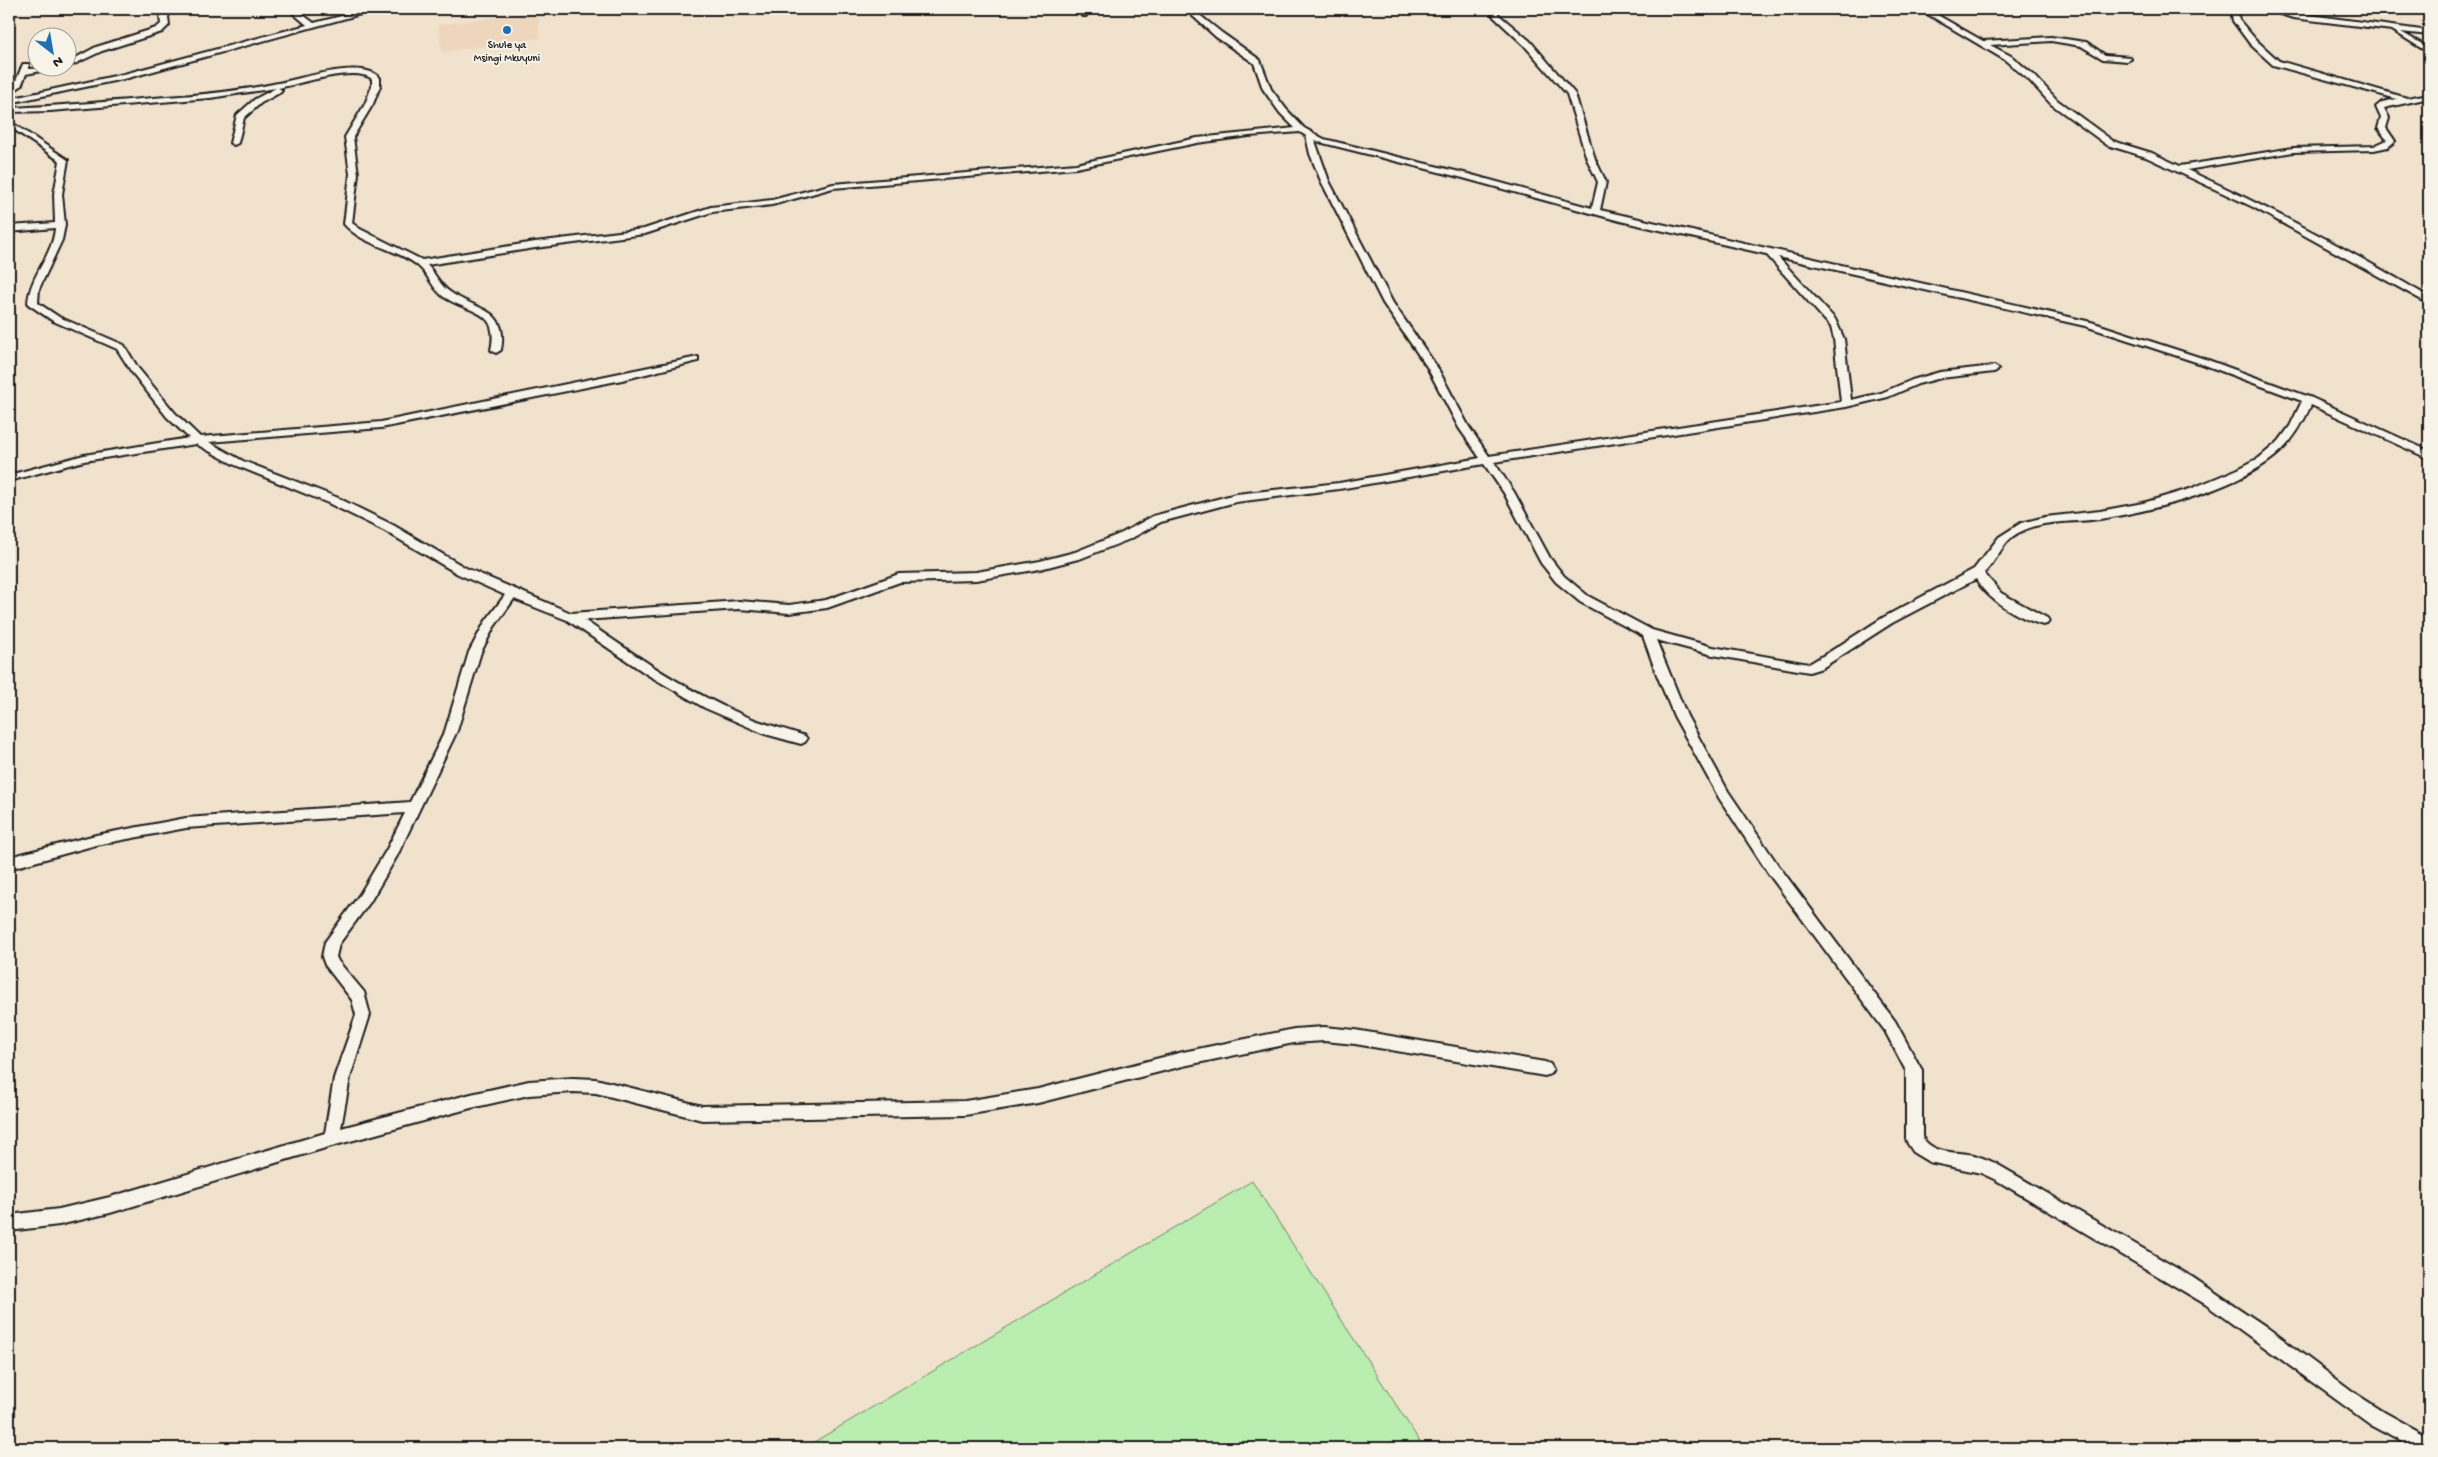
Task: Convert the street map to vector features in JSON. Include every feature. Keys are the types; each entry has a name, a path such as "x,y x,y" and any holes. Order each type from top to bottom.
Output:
{"street":[{"path":"78,60 99,49 159,30 165,25 164,17 168,9"},
{"path":"291,9 313,26"},
{"path":"9,101 125,76 376,9"},
{"path":"1188,9 1219,35 1257,62 1270,94 1301,130 1310,136 1336,146 1465,176 1595,212 2088,324 2205,362 2308,400 2429,455"},
{"path":"1493,9 1496,16 1527,43 1571,94 1591,159 1602,182 1595,212"},
{"path":"1922,9 2008,58 2032,78 2054,102 2110,143 2149,155 2178,168 2309,233 2429,301"},
{"path":"2234,9 2235,20 2253,42 2276,63 2408,100"},
{"path":"2268,9 2293,16 2429,33"},
{"path":"2390,28 2429,51"},
{"path":"1980,43 2051,39 2083,44 2102,57 2127,59"},
{"path":"9,92 16,87 26,69 28,69"},
{"path":"9,110 176,99 299,82 350,71 369,72 376,78 376,86 369,104 349,137 354,174 348,224 357,231 421,263 444,293 486,313 495,322 499,332 496,350"},
{"path":"234,143 237,122 244,112 266,95 299,82"},
{"path":"2178,168 2292,150 2374,148 2385,145 2391,141 2382,128 2385,118 2380,107 2429,96"},
{"path":"9,123 64,160 58,196 61,224 52,258 33,291 33,304 56,319 110,340 121,348 175,421 197,440 239,463 332,500 389,528 462,571 512,594 571,617 677,687 765,730 801,740"},
{"path":"421,263 536,245 646,231 711,210 772,202 834,186 1076,166 1185,142 1240,134 1301,130"},
{"path":"1310,136 1314,154 1325,181 1388,303 1432,367 1464,428 1488,460 1518,507 1545,560 1560,579 1584,599 1648,633 1713,651 1809,668 1827,660 1889,619 1978,572 1998,544 2016,529 2037,521 2096,516 2150,506 2190,493 2248,468 2278,448 2297,424 2308,400"},
{"path":"9,230 61,224"},
{"path":"1768,251 1837,328 1841,343 1841,366 1846,386 1846,404"},
{"path":"9,478 84,458 197,440 381,425 622,377 695,359"},
{"path":"571,617 739,606 789,609 827,604 899,578 976,576 1078,555 1126,536 1157,519 1228,499 1339,486 1488,460 1846,404 1884,395 1915,382 1940,375 1994,369"},
{"path":"1978,572 1981,580 1996,594 2043,621"},
{"path":"332,1138 342,1078 363,1015 359,997 332,965 329,957 332,942 378,877 392,852 451,731 475,652 489,625 512,594"},
{"path":"1648,633 1675,703 1741,825 1890,1026 1909,1057 1914,1070 1914,1139 1917,1145 1936,1158 1978,1164 1997,1172 2063,1212 2122,1244 2235,1314 2376,1418 2429,1446"},
{"path":"9,863 96,840 186,823 413,807"},
{"path":"9,1223 60,1217 110,1205 332,1138 471,1101 529,1088 596,1086 702,1113 965,1108 1038,1096 1183,1059 1294,1036 1324,1034 1355,1037 1545,1069"}],"shaded area":[{"path":"538,12 540,38 442,52 438,25"}],"green space":[{"path":"1252,1181 1424,1448 804,1448"}],"place":[{"name":"Shule ya Msingi Mkuyuni","path":"507,30"}]}
